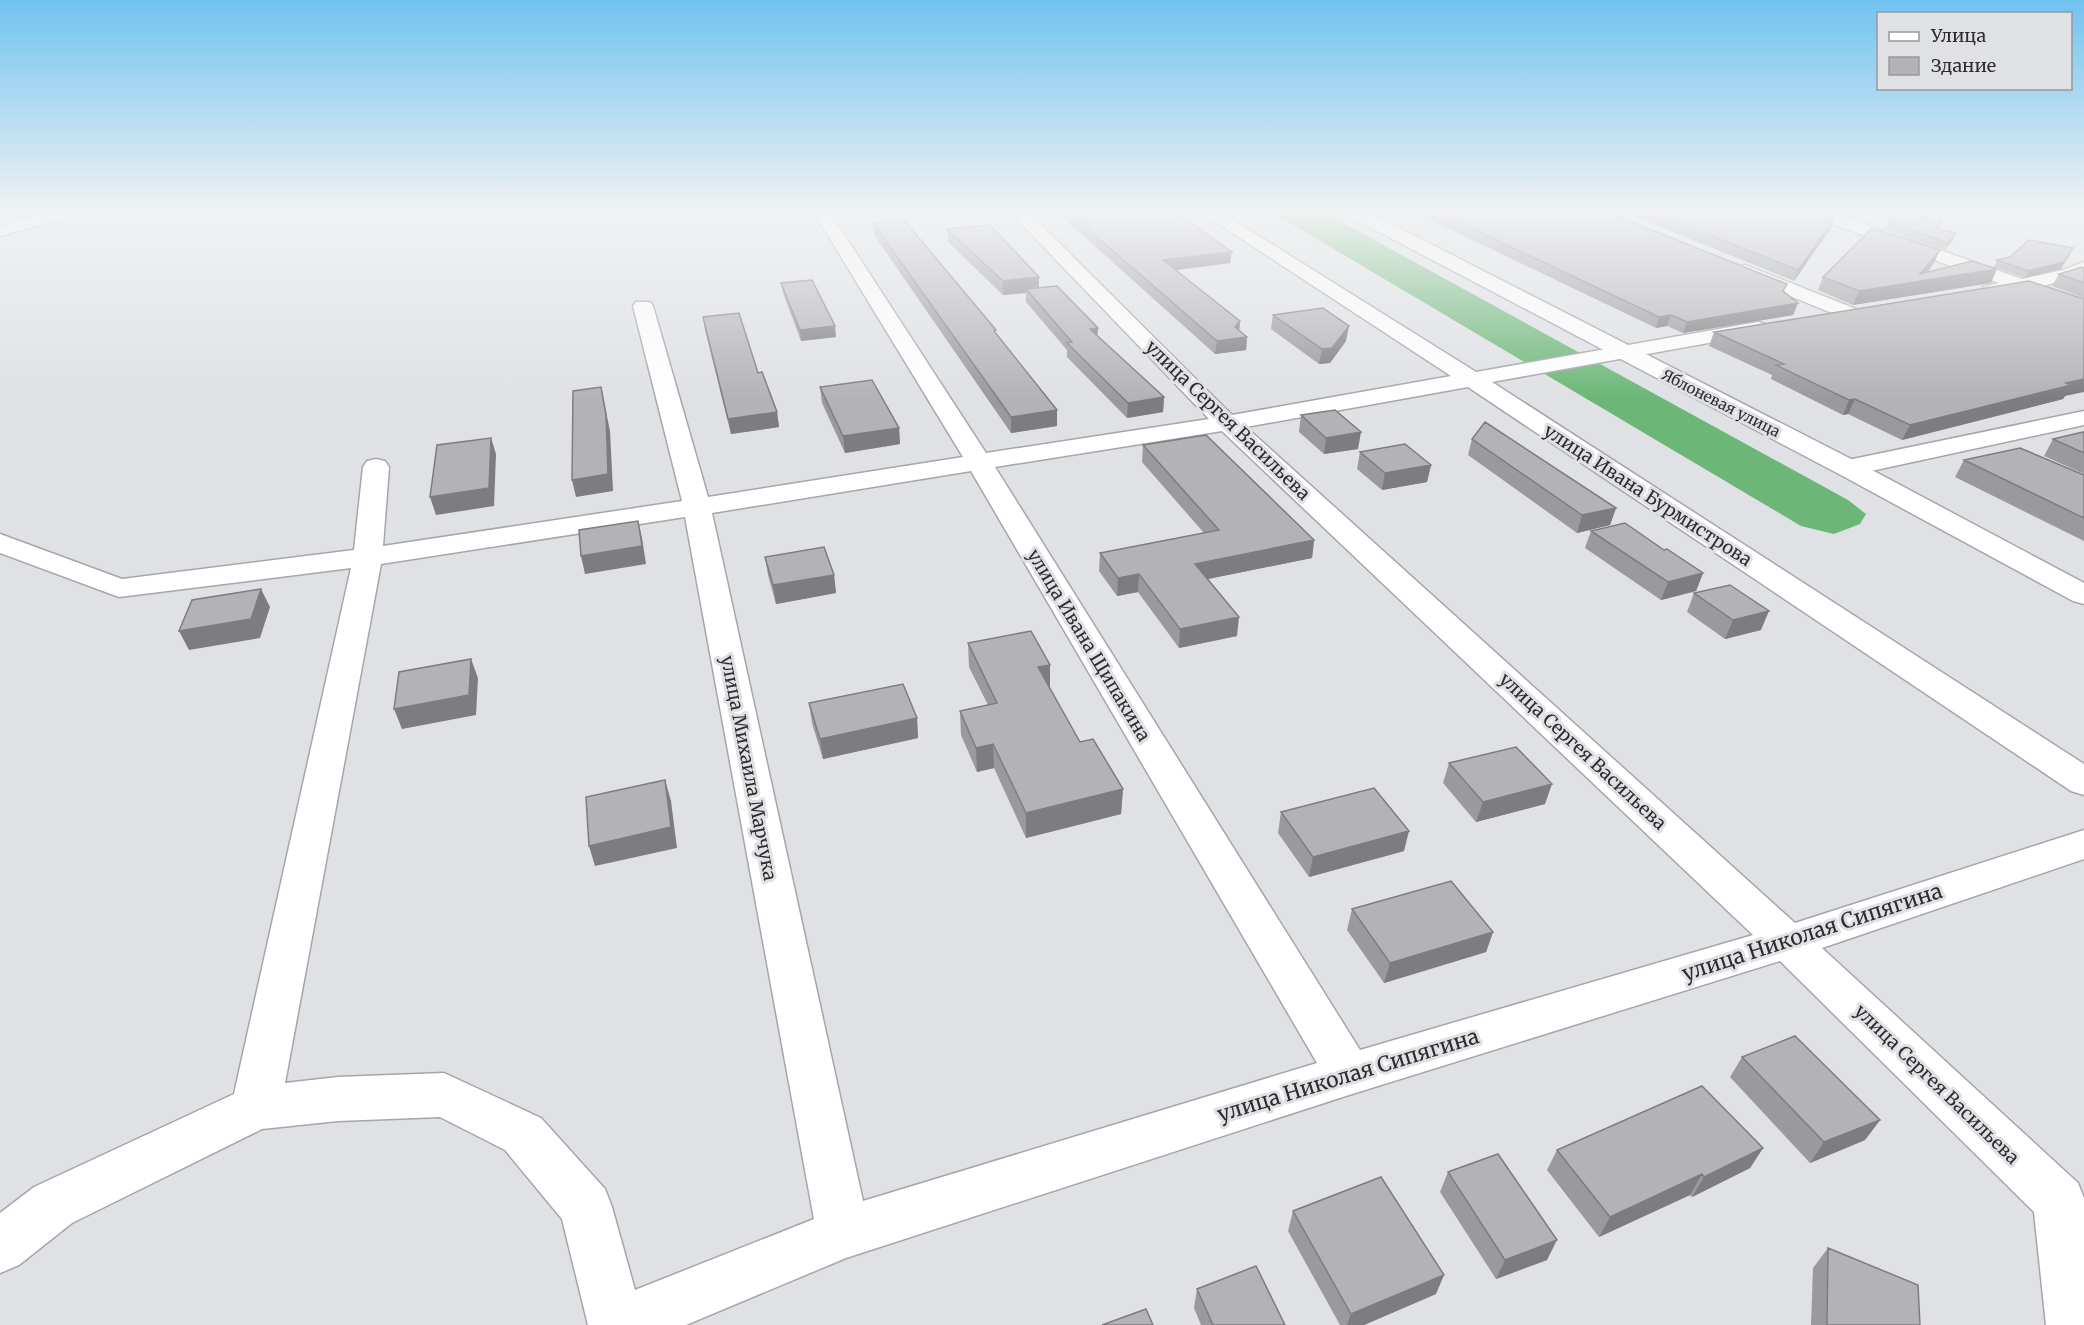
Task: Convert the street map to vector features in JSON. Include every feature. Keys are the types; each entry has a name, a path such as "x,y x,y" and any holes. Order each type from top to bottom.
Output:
{"street":[{"name":"улица Ивана Щипакина","path":"861,275 978,461 1349,1074"},
{"name":"улица Сергея Васильева","path":"1080,275 1227,423 1788,942 2059,1201 2074,1325"},
{"name":"улица Ивана Бурмистрова","path":"1307,275 1470,378 2084,782"},
{"name":"Яблоневая улица","path":"1475,275 1848,468 2084,595"},
{"path":"1753,275 1849,314"},
{"path":"1997,275 2084,307"},
{"path":"1965,295 2023,286 2068,275"},
{"name":"улица Михаила Марчука","path":"644,306 697,507 843,1233"},
{"path":"1814,319 1872,310"},
{"path":"0,543 119,588 368,557 697,507 1227,423 1621,351 1780,325"},
{"path":"1848,468 2084,418"},
{"path":"1983,440 2024,458"},
{"path":"256,1108 368,557 376,467"},
{"name":"улица Николая Сипягина","path":"617,1325 843,1233 1349,1074 1788,942 2084,844"},
{"path":"0,1246 53,1205 256,1108 338,1098 444,1095 523,1134 586,1207 617,1325"}],"green space":[{"path":"1377,275 1438,275 1848,500 1866,514 1860,524 1834,534 1801,526"}],"building":[{"path":"910,275 950,275 996,330 994,331 1057,410 1011,417"},
{"path":"996,275 1037,275 1039,277 1003,281"},
{"path":"1140,275 1182,275 1240,321 1235,327 1247,337 1217,341"},
{"path":"1570,275 1764,275 1787,284 1783,291 1798,303 1687,322 1671,315 1659,317"},
{"path":"1825,275 1960,275 1859,291 1823,277"},
{"path":"2061,275 2084,275 2084,283"},
{"path":"812,280 835,326 800,330 781,283"},
{"path":"2029,281 2084,299 2084,379 2066,383 2071,385 1910,425 1855,399 1849,400 1776,365 1784,364 1714,332"},
{"path":"1057,286 1098,328 1090,329 1164,397 1128,403 1067,343 1072,342 1026,289"},
{"path":"1323,308 1349,326 1332,348 1322,349 1273,315"},
{"path":"739,313 758,373 762,372 777,412 728,419 703,317"},
{"path":"872,380 899,428 843,436 820,387"},
{"path":"601,387 606,415 608,474 572,480 573,391"},
{"path":"1335,410 1361,432 1326,438 1301,415"},
{"path":"1485,422 1616,508 1582,515 1472,439"},
{"path":"2084,432 2084,453 2053,439"},
{"path":"1206,435 1314,540 1195,564 1239,617 1180,629 1139,574 1118,578 1100,553 1219,530 1143,445"},
{"path":"491,438 489,488 430,497 437,445"},
{"path":"1405,444 1431,465 1385,473 1360,452"},
{"path":"2020,448 2084,475 2084,518 1964,460"},
{"path":"638,521 642,546 581,556 579,530"},
{"path":"1625,523 1703,573 1668,582 1591,531"},
{"path":"824,547 834,575 773,585 765,557"},
{"path":"1730,585 1769,611 1733,620 1694,593"},
{"path":"261,589 251,619 179,631 192,600"},
{"path":"1031,631 1050,665 1038,667 1080,742 1093,739 1123,789 1026,813 993,744 976,748 960,711 997,703 968,643"},
{"path":"471,659 469,695 394,709 399,672"},
{"path":"903,684 917,718 820,739 809,703"},
{"path":"1516,747 1552,784 1483,802 1449,763"},
{"path":"665,780 671,827 589,846 586,797"},
{"path":"1374,788 1409,831 1313,857 1281,812"},
{"path":"1451,881 1493,932 1390,963 1352,909"},
{"path":"1795,1036 1880,1120 1824,1142 1742,1057"},
{"path":"1702,1086 1763,1148 1704,1177 1702,1174 1610,1217 1557,1150"},
{"path":"1498,1154 1557,1240 1505,1260 1448,1172"},
{"path":"1381,1177 1444,1275 1351,1314 1293,1211"},
{"path":"1828,1248 1918,1285 1920,1325 1827,1325"},
{"path":"1256,1266 1285,1325 1213,1325 1197,1289"},
{"path":"1146,1309 1153,1325 1102,1325"}]}
